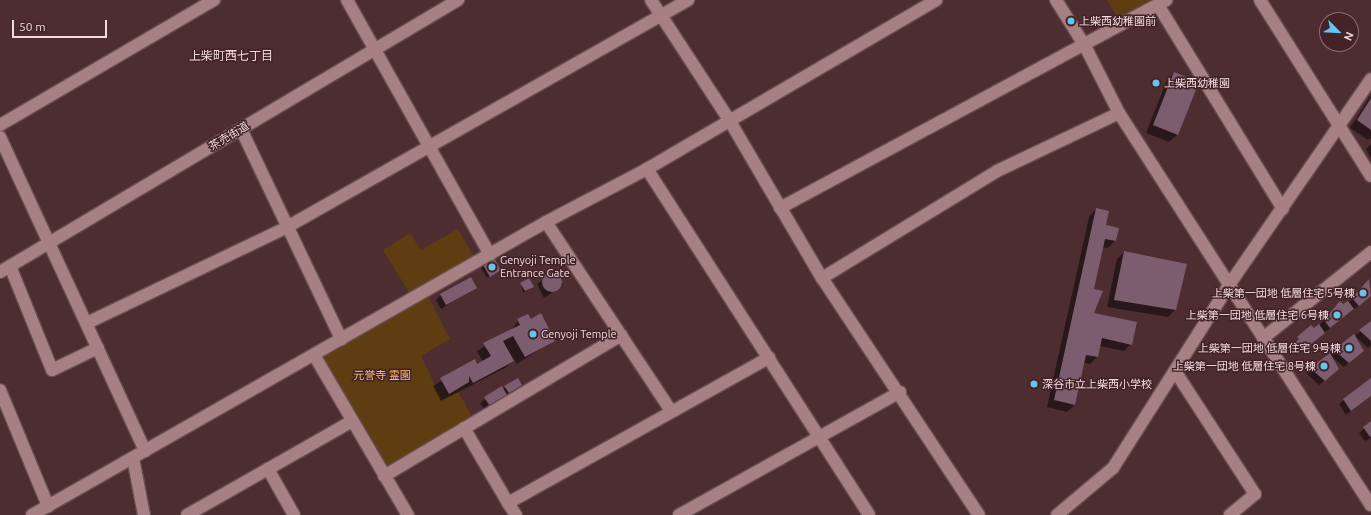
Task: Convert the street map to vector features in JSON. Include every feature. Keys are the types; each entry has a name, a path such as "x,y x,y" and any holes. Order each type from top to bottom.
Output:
{"street":[{"path":"0,125 214,0"},
{"path":"348,0 429,149 490,255"},
{"name":"茶売街道","path":"5,269 458,0"},
{"path":"651,0 728,118 822,278 900,392 979,515"},
{"path":"86,323 287,227 429,149 660,14 688,0"},
{"path":"32,515 546,222 647,168 728,118 936,0"},
{"path":"1056,0 1085,46 1118,113 1371,505"},
{"path":"1260,0 1371,176"},
{"path":"780,208 1085,46 1162,3 1283,208"},
{"path":"1057,515 1113,468 1229,285 1340,128 1371,79"},
{"path":"822,278 997,171 1118,113"},
{"path":"241,129 341,339"},
{"path":"0,137 50,242 145,451"},
{"path":"647,168 769,358 820,434 865,514"},
{"path":"546,222 671,411"},
{"path":"1263,338 1371,252"},
{"path":"5,269 52,370 98,348"},
{"path":"384,476 621,335"},
{"path":"314,355 408,515"},
{"path":"508,503 671,411 769,358"},
{"path":"1175,371 1255,494 1230,515"},
{"path":"0,390 48,506"},
{"path":"680,515 820,434 900,392"},
{"path":"187,515 352,421"},
{"path":"464,428 516,515"},
{"path":"132,458 144,515"},
{"path":"268,469 294,515"}],"green space":[{"path":"1107,0 1157,0 1120,21"},
{"path":"458,229 474,257 410,294 383,250 410,233 421,250"},
{"name":"元誉寺 霊園","path":"428,296 450,339 421,356 442,400 458,391 472,417 387,467 322,358"}],"building":[{"path":"1174,72 1199,82 1178,135 1153,125"},
{"path":"1371,98 1371,130 1357,120"},
{"path":"1096,208 1109,211 1106,225 1119,228 1116,241 1105,239 1094,289 1103,291 1094,313 1137,322 1132,345 1102,338 1098,357 1086,355 1075,405 1054,400"},
{"path":"1124,251 1187,264 1176,310 1114,300"},
{"name":"Genyoji Temple Entrance Gate","path":"494,258 501,270 490,277 483,265"},
{"path":"552,272 559,275 562,282 559,289 552,292 545,289 542,282 545,275"},
{"path":"471,277 477,288 446,305 440,294"},
{"path":"529,278 534,287 525,291 520,283"},
{"name":"上柴第一団地 低層住宅 5号棟","path":"1369,279 1371,296 1359,306 1352,298"},
{"name":"上柴第一団地 低層住宅 6号棟","path":"1340,301 1343,304 1348,301 1354,309 1330,328 1324,320"},
{"path":"541,313 555,341 525,357 513,336 503,341 514,361 473,383 469,376 469,382 449,394 440,378 475,359 477,364 491,356 483,343 520,325 517,319 528,314 531,319"},
{"path":"1371,321 1371,341 1359,330"},
{"path":"1319,324 1325,333 1302,351 1295,343 1299,339 1297,337 1311,325 1314,328"},
{"name":"上柴第一団地 低層住宅 9号棟","path":"1354,334 1364,351 1349,363 1334,350"},
{"name":"上柴第一団地 低層住宅 8号棟","path":"1330,353 1339,369 1325,381 1310,368"},
{"path":"518,378 522,385 509,393 504,386"},
{"path":"1371,378 1371,396 1351,411 1343,399"},
{"path":"502,386 507,395 489,405 484,397"},
{"path":"1371,421 1371,436 1370,437 1363,427"}],"place":[{"name":"上柴西幼稚園前","path":"1071,21"},
{"name":"上柴西幼稚園","path":"1156,83"},
{"name":"Genyoji Temple Entrance Gate","path":"492,267"},
{"name":"上柴第一団地 低層住宅 5号棟","path":"1363,293"},
{"name":"上柴第一団地 低層住宅 6号棟","path":"1337,315"},
{"name":"Genyoji Temple","path":"533,334"},
{"name":"上柴第一団地 低層住宅 9号棟","path":"1349,348"},
{"name":"上柴第一団地 低層住宅 8号棟","path":"1324,366"},
{"name":"深谷市立上柴西小学校","path":"1034,384"}],"district":[{"name":"上柴町西七丁目","path":"231,56"}]}
